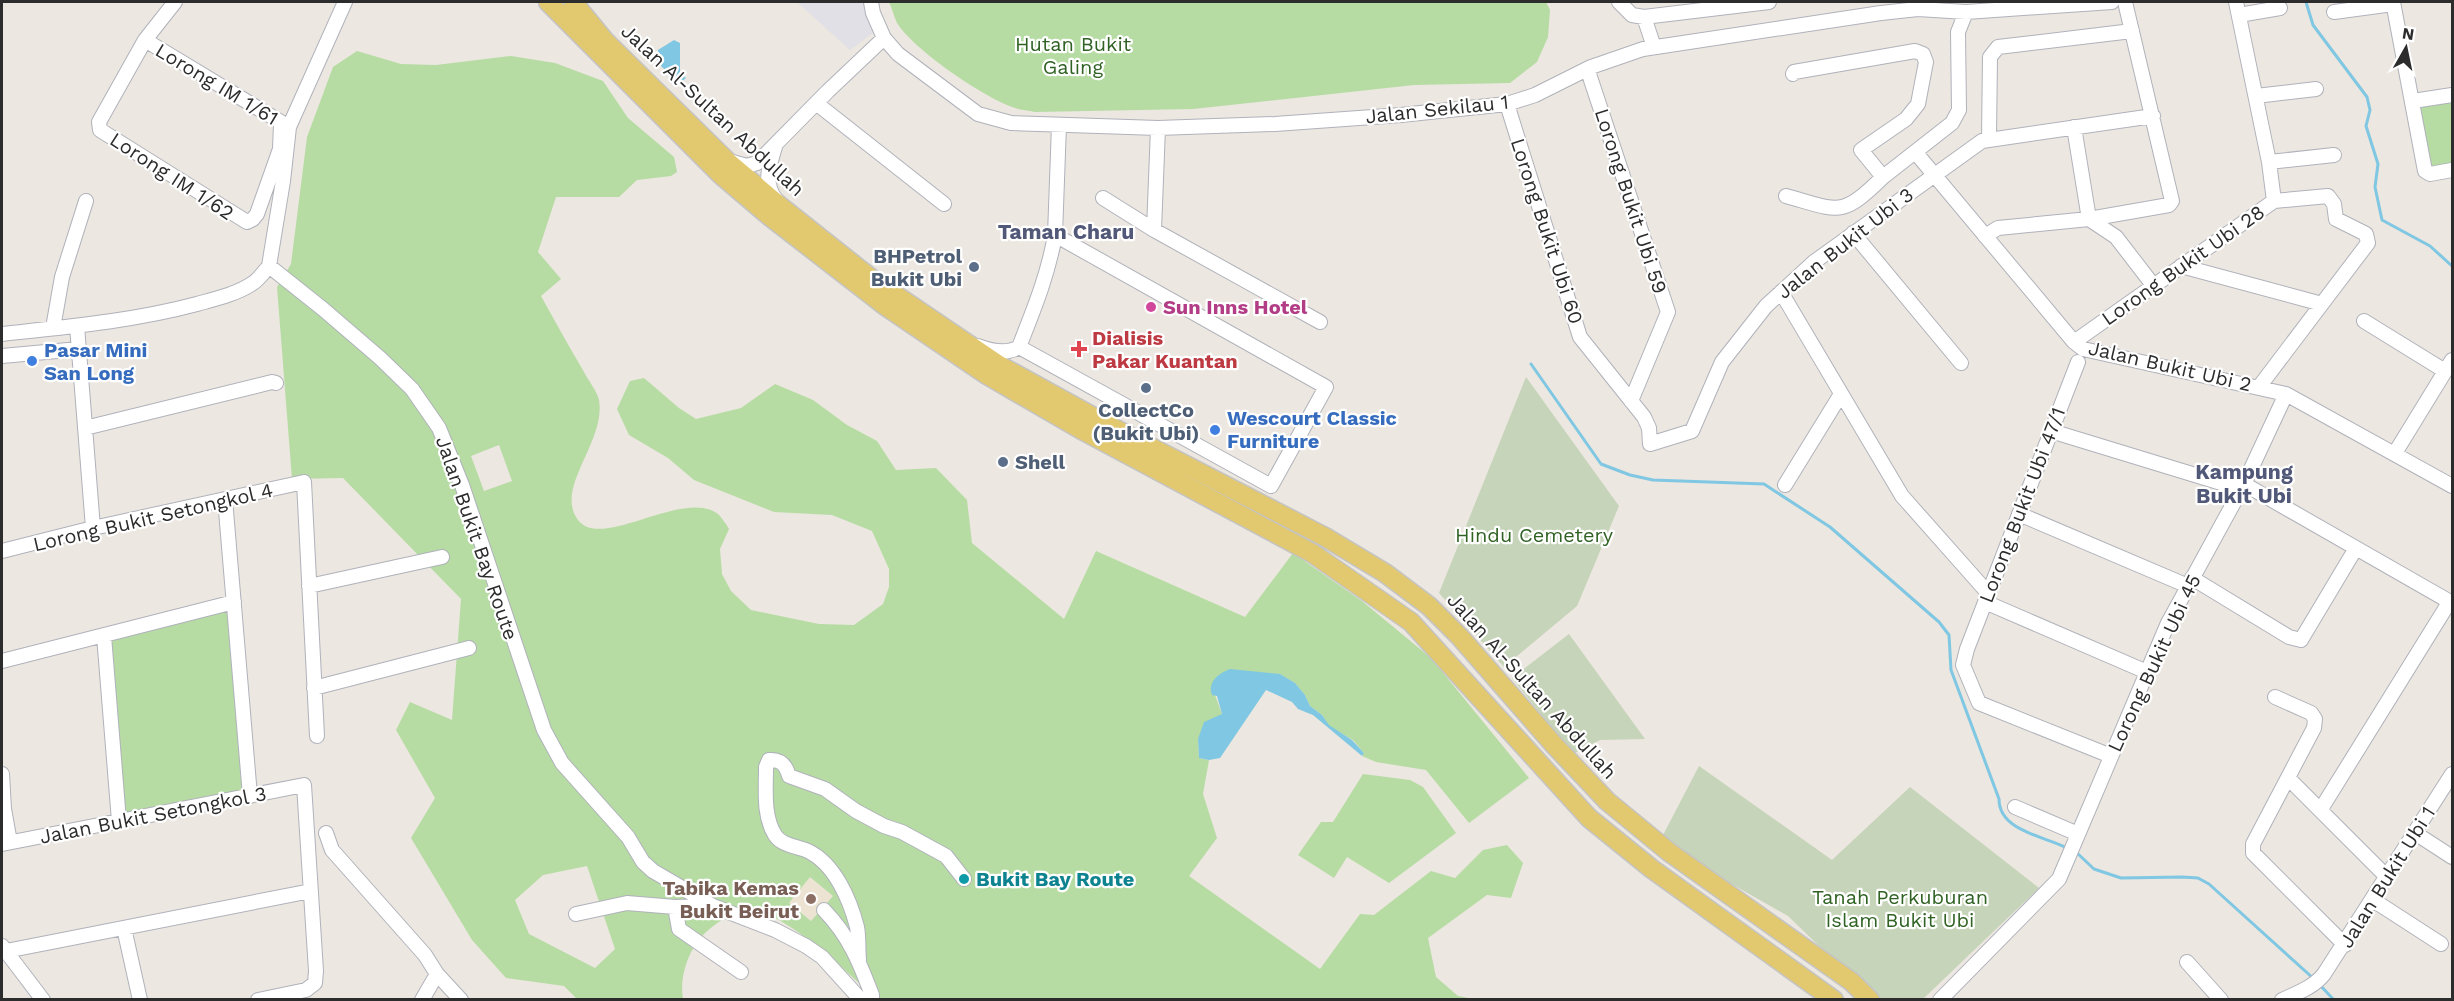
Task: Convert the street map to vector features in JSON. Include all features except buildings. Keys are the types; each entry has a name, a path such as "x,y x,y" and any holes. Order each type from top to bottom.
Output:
{"main road":[{"path":"537,2 601,47"},
{"name":"Jalan Al-Sultan Abdullah","path":"548,2 780,206 872,279 1010,371 1112,427 1325,537 1385,573 1429,606 1607,801 1670,852 1852,982 1869,999"},
{"path":"567,2 601,47"},
{"name":"Jalan Al-Sultan Abdullah","path":"573,2 601,47 721,175 768,215 884,305 987,375 1312,553 1411,622 1589,818 1661,876 1834,999"}],"street":[{"path":"145,40 175,2"},
{"path":"2,334 136,318 214,300 254,282 269,266 283,181 285,126 342,2"},
{"path":"727,160 752,166 776,146 884,38 873,13 871,2"},
{"path":"1619,2 1632,15 1644,17 1769,2"},
{"name":"Jalan Sekilau 1","path":"884,38 898,54 978,114 1011,123 1207,128 1401,115 1507,104 1535,95 1591,67 1654,46 1881,13 1918,9 1966,12 2032,5 2112,2"},
{"path":"1985,236 1998,228 2089,219 2169,205 2172,201 2125,2"},
{"path":"2334,12 2393,3 2425,171 2427,173 2452,170"},
{"path":"2238,8 2280,8"},
{"name":"Lorong Bukit Ubi 28","path":"2074,342 2274,201 2269,162 2238,8"},
{"path":"1786,196 1830,208 1845,207 1860,199 1883,177 1952,123 1959,111 1958,32 1966,12"},
{"path":"1644,17 1654,46"},
{"path":"2132,31 1998,47 1990,57 1989,138 2153,116"},
{"name":"Lorong IM 1/61","path":"145,40 285,126"},
{"name":"Lorong IM 1/62","path":"145,40 98,127 247,222 256,214 280,149 285,126"},
{"path":"1793,74 1915,51 1923,54 1926,62 1918,104 1906,119 1861,150 1883,177"},
{"name":"Lorong Bukit Ubi 59","path":"1591,67 1589,74 1668,312 1630,401"},
{"path":"2256,96 2316,89"},
{"path":"2413,101 2452,95"},
{"path":"816,104 944,204"},
{"name":"Lorong Bukit Ubi 60","path":"1507,104 1580,337 1647,423 1650,444"},
{"path":"1019,347 1043,289 1055,235 1059,125"},
{"path":"2074,127 2089,219 2116,237 2153,285"},
{"path":"1154,230 1158,128"},
{"name":"Jalan Bukit Ubi 3","path":"1650,444 1692,431 1727,354 1766,306 1814,262 1933,174 1989,138"},
{"path":"776,146 768,172 768,183 770,192 780,206"},
{"name":"Jalan Bukit Ubi 2","path":"1916,153 2074,342 2083,349 2286,394 2452,486"},
{"path":"2269,162 2334,155"},
{"path":"2259,387 2369,239 2366,234 2336,219 2334,204 2328,196 2274,201"},
{"path":"1103,198 1154,230 1320,322"},
{"path":"53,328 62,277 86,201"},
{"path":"1853,233 1961,363"},
{"path":"965,341 990,350 1004,351 1019,347 1270,486 1326,387 1055,235"},
{"name":"Jalan Bukit Bay Route","path":"269,266 323,309 388,366 412,390 439,428 462,485 528,685 562,764 628,837 643,862 666,879 713,906 775,930 806,946 822,957 861,999"},
{"path":"2181,266 2322,304"},
{"path":"1781,292 1892,482 1987,598 2147,672"},
{"path":"2364,321 2449,365 2394,453"},
{"path":"77,326 93,528"},
{"path":"2,356 79,349"},
{"name":"Lorong Bukit Ubi 47/1","path":"2078,362 1967,649 1963,665 1979,703 2111,756"},
{"path":"85,428 272,382 276,383"},
{"path":"1785,485 1841,394"},
{"name":"Lorong Bukit Ubi 45","path":"1940,999 2059,879 2168,623 2242,486 2286,394"},
{"path":"2051,431 2242,486 2451,602 2321,810"},
{"name":"Lorong Bukit Setongkol 4","path":"2,551 93,528 304,482 309,586"},
{"path":"225,499 250,796"},
{"path":"2019,514 2190,582 2289,636 2301,640 2356,548"},
{"path":"317,736 309,586 442,557"},
{"path":"2,661 234,602"},
{"path":"104,636 119,821"},
{"path":"314,688 469,648"},
{"path":"2275,697 2311,713 2315,719 2314,728 2253,844 2253,853 2345,945"},
{"path":"859,960 857,929 846,896 828,868 809,852 787,845 776,837 767,817 766,767 769,760 776,759 786,766 789,776 825,789 856,811 884,826 902,832 945,856 964,879"},
{"path":"2,774 6,843"},
{"name":"Jalan Bukit Ubi 1","path":"2282,999 2306,989 2319,980 2345,945 2452,774"},
{"path":"2288,778 2387,877"},
{"name":"Jalan Bukit Setongkol 3","path":"6,843 304,784 311,891"},
{"path":"2015,807 2077,836"},
{"path":"326,833 333,850 425,955 437,974 461,999"},
{"path":"2415,833 2452,856"},
{"path":"43,999 4,949 311,891 315,982 306,990 258,999"},
{"path":"2373,900 2441,944"},
{"path":"576,914 627,903 675,907 713,906"},
{"path":"675,907 679,929 741,972"},
{"path":"824,910 843,930 859,960 872,999"},
{"path":"124,928 140,999"},
{"path":"2187,962 2221,999"},
{"path":"422,999 437,974"}],"shaded area":[{"path":"797,2 865,2 874,32 850,50"},
{"name":"Tabika Kemas Bukit Beirut","path":"810,877 833,896 812,921 789,903"}],"green space":[{"name":"Hutan Bukit Galing","path":"889,2 1546,2 1550,10 1548,37 1537,62 1510,83 1414,85 1193,109 1035,112 1015,108 999,101 967,83 933,59 897,23"},
{"path":"357,51 401,64 436,65 511,56 555,63 603,81 628,118 674,157 677,172 671,176 637,180 619,197 556,197 538,252 561,279 541,296 599,400 596,431 573,491 572,504 576,517 587,527 602,529 621,526 684,508 702,508 718,514 729,529 720,549 722,574 731,591 751,610 819,624 854,625 883,604 889,587 889,569 872,531 832,515 774,512 694,480 668,458 629,435 617,409 630,381 644,378 679,408 696,419 741,408 775,384 813,400 847,425 877,441 896,470 936,468 967,500 972,543 1064,619 1096,551 1245,617 1293,553 1362,601 1431,658 1529,778 1469,823 1426,770 1376,762 1362,756 1364,753 1353,740 1329,726 1322,715 1310,706 1305,695 1295,683 1280,674 1215,695 1222,714 1198,739 1199,758 1209,760 1203,794 1217,838 1189,876 1320,969 1360,914 1374,915 1431,871 1455,878 1483,850 1507,845 1523,863 1511,898 1487,895 1428,938 1436,977 1458,996 1474,999 877,999 800,933 746,904 708,930 693,948 682,982 683,999 577,999 564,986 506,978 472,940 411,838 435,798 396,730 410,702 452,720 461,599 343,478 292,479 277,287 291,264 307,137 333,67","holes":["499,445 512,481 484,491 471,456","587,866 615,949 595,968 529,934 515,900 543,875","810,877 833,896 811,921 789,903"]},
{"path":"2452,100 2452,174 2423,179 2409,106"},
{"name":"Hindu Cemetery","path":"1526,377 1619,506 1577,606 1504,667 1439,593"},
{"path":"239,603 255,797 125,823 111,635"},
{"path":"1569,634 1645,739 1600,740 1573,754 1512,678"},
{"name":"Tanah Perkuburan Islam Bukit Ubi","path":"1699,766 1832,860 1910,787 2039,888 1923,999 1874,999 1788,916 1693,862 1662,837"},
{"path":"1363,774 1410,780 1423,787 1456,833 1389,883 1347,857 1334,878 1298,855 1321,822 1333,822"}],"water":[{"path":"674,40 680,43 680,72 686,78 679,84 657,62 658,50"},
{"path":"1230,669 1280,674 1295,683 1305,695 1310,706 1322,715 1329,725 1352,740 1364,753 1362,756 1313,715 1266,690 1220,758 1209,760 1199,758 1198,739 1204,722 1222,714 1217,696 1212,695 1211,686 1218,676"}],"waterway":[{"path":"2306,2 2313,25 2367,97 2370,110 2366,126 2378,164 2375,187 2382,220 2430,246 2452,266"},
{"path":"1531,364 1601,464 1630,475 1653,480 1764,484 1830,527 1939,622 1949,635 1951,670 1999,799 2001,810 2006,818 2024,831 2067,848"},
{"path":"2076,852 2094,869 2121,878 2198,878 2209,884 2314,979"},
{"path":"2319,984 2334,1000"}],"place":[{"name":"BHPetrol Bukit Ubi","path":"974,267"},
{"name":"Sun Inns Hotel","path":"1151,307"},
{"name":"Dialisis Pakar Kuantan","path":"1079,349"},
{"name":"Pasar Mini San Long","path":"32,361"},
{"name":"CollectCo (Bukit Ubi)","path":"1146,388"},
{"name":"Wescourt Classic Furniture","path":"1215,430"},
{"name":"Shell","path":"1003,462"},
{"name":"Bukit Bay Route","path":"964,879"},
{"name":"Tabika Kemas Bukit Beirut","path":"811,899"}],"district":[{"name":"Taman Charu","path":"1066,232"},
{"name":"Kampung Bukit Ubi","path":"2244,484"}]}
